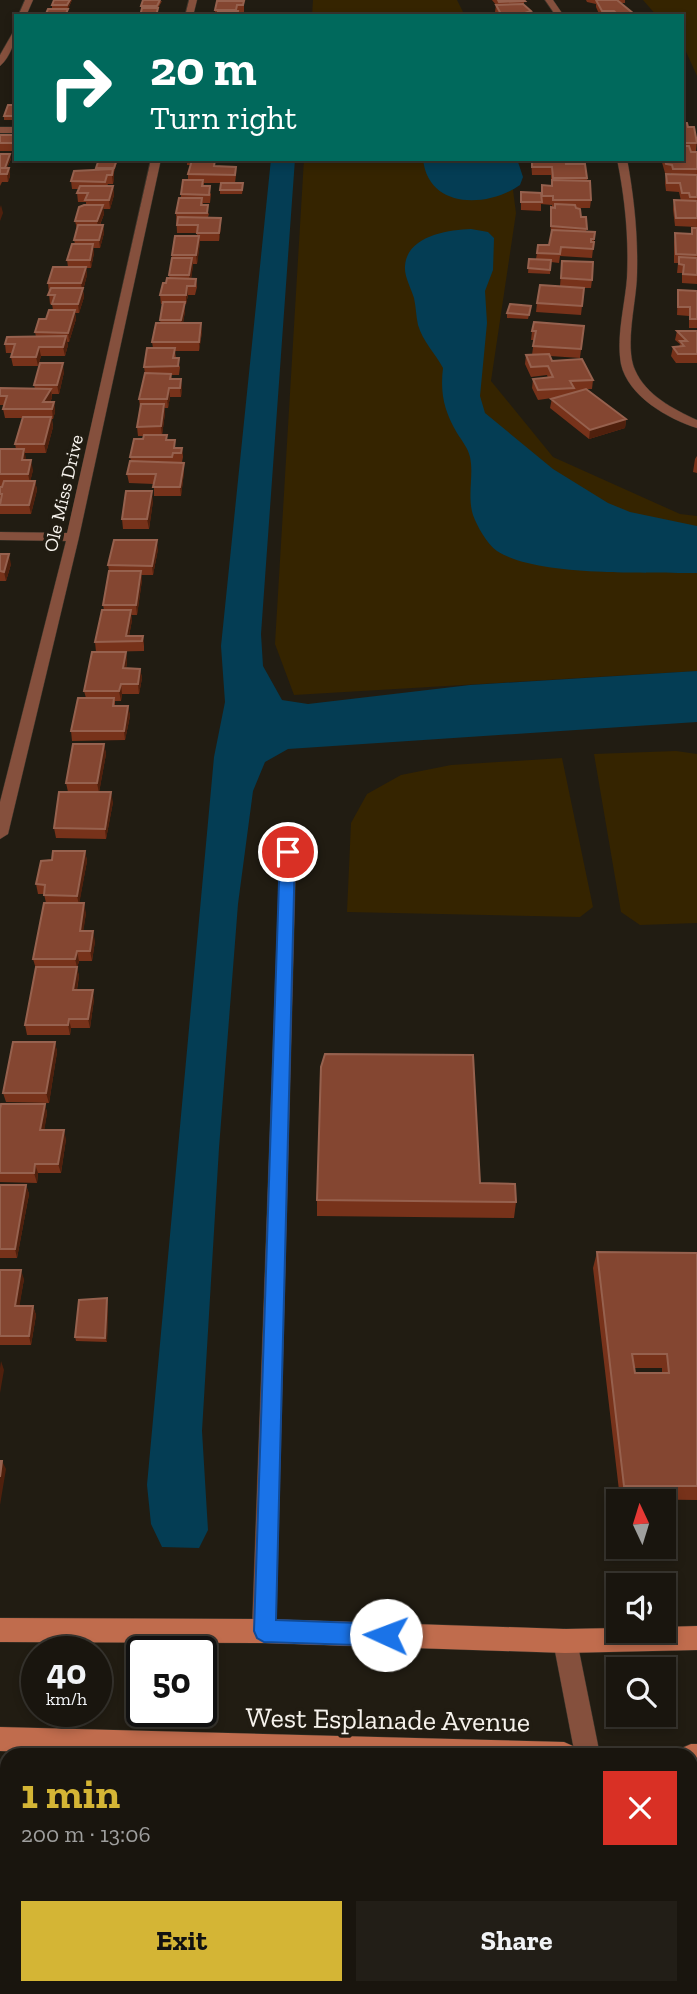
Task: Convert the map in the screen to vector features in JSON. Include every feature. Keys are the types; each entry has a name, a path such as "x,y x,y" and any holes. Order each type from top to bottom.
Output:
{"main road":[{"path":"0,1630 264,1631 565,1641 697,1638"},
{"name":"West Esplanade Avenue","path":"0,1739 37,1748"}],"street":[{"path":"0,64 14,33"},
{"name":"Ole Miss Drive","path":"0,834 74,537 156,161"},
{"path":"622,161 630,210 631,238 626,364 634,380 648,397 677,416 697,424"},
{"path":"0,536 74,537"},
{"path":"264,1631 288,852"},
{"path":"565,1641 586,1748"}],"shaded area":[{"path":"313,0 457,0 464,14 312,14"},
{"path":"643,0 697,0 697,76 684,47 684,14 655,14"},
{"path":"304,161 509,161 516,213 491,381 553,457 680,514 697,516 697,671 294,695 275,644"},
{"path":"676,751 697,754 697,923 640,925 621,912 594,754"},
{"path":"562,758 593,907 580,917 347,912 351,823 367,794 401,775 451,765"}],"water":[{"path":"271,161 295,161 261,634 263,666 282,700 308,704 470,685 697,671 697,722 288,749 265,762 253,791 238,904 219,1148 202,1431 208,1530 199,1548 162,1547 151,1524 147,1485 214,757 225,702 221,646"},
{"path":"424,161 518,161 523,177 520,185 507,193 476,200 447,195 436,187 427,175"},
{"path":"471,229 488,232 494,238 493,270 485,291 487,323 480,396 485,413 553,469 608,503 630,512 697,526 697,573 594,571 538,565 497,551 483,534 471,508 469,454 446,409 442,386 443,368 420,331 405,270 407,256 420,241 440,233"}],"building":[{"path":"54,0 70,0 67,5 52,5"},
{"path":"143,0 160,0 157,6 141,6"},
{"path":"498,0 524,0 525,1 499,2"},
{"path":"596,0 617,0 634,14 617,14 614,11 602,11"},
{"path":"217,1 244,1 243,5 237,5 236,10 215,10"},
{"path":"523,4 531,11 526,14 501,14 496,5"},
{"path":"142,8 158,8 156,14 140,14"},
{"path":"48,9 68,9 66,14 46,14"},
{"path":"218,11 238,11 237,14 217,14"},
{"path":"8,105 14,105 14,116 4,116"},
{"path":"684,123 687,123 688,127 694,127 697,143 684,143"},
{"path":"0,135 14,135 14,143 0,143"},
{"path":"684,146 689,146 691,152 697,152 697,169 673,169 672,165 666,164 665,161 684,161"},
{"path":"0,154 10,154 5,168 0,168"},
{"path":"98,161 116,161 114,168 96,168"},
{"path":"192,161 215,161 214,166 236,167 235,175 188,174"},
{"path":"532,161 585,164 587,178 553,178 552,167 532,167"},
{"path":"0,168 9,168 7,174 0,174"},
{"path":"113,169 112,175 107,175 105,182 71,181 74,171"},
{"path":"666,174 697,175 697,197 682,193 680,183 667,183"},
{"path":"183,180 203,180 202,186 210,186 209,195 181,194"},
{"path":"552,180 590,181 591,200 553,200 553,196 542,196 542,185 552,186"},
{"path":"221,183 243,183 242,190 220,190"},
{"path":"80,186 113,186 109,200 85,200 88,193 77,193"},
{"path":"521,192 541,193 542,202 521,202"},
{"path":"179,198 202,198 201,205 208,205 207,213 176,213"},
{"path":"674,200 697,201 697,218 676,218"},
{"path":"555,204 575,205 580,209 581,217 586,217 587,229 551,226 551,207 555,208"},
{"path":"103,205 97,221 75,221 79,207"},
{"path":"178,217 221,218 219,233 197,233 198,225 177,225"},
{"path":"78,225 103,225 99,240 74,240"},
{"path":"692,228 697,228 697,255 676,254 675,233 692,234"},
{"path":"552,230 595,232 594,239 591,239 591,242 594,242 593,249 561,247 560,254 537,253 538,245 549,245"},
{"path":"175,236 199,236 196,255 172,255"},
{"path":"72,244 93,244 90,260 67,260"},
{"path":"679,257 697,258 697,275 683,274 684,265 679,264"},
{"path":"172,258 192,258 189,275 169,275"},
{"path":"529,259 551,260 550,270 528,268"},
{"path":"562,261 593,262 592,280 561,278"},
{"path":"53,267 86,267 81,283 48,283"},
{"path":"167,278 196,279 195,286 187,286 186,295 160,295"},
{"path":"540,285 584,288 582,306 537,303"},
{"path":"51,288 83,288 78,304 52,304 55,295 48,295"},
{"path":"678,290 697,291 697,319 690,319 690,307 678,307"},
{"path":"163,302 185,302 181,320 160,320"},
{"path":"510,304 531,306 529,315 507,313"},
{"path":"49,310 75,310 68,333 35,332 39,319 46,319"},
{"path":"534,322 584,326 581,349 533,346 536,331 532,331"},
{"path":"156,323 201,323 199,342 152,342"},
{"path":"677,331 697,331 697,354 678,354 673,347 684,346 680,341 687,341"},
{"path":"66,336 63,347 39,347 36,357 11,357 15,344 5,344 7,337"},
{"path":"147,348 175,348 173,358 179,358 178,366 144,367"},
{"path":"549,354 552,361 582,359 593,380 570,381 574,388 538,390 533,379 553,377 548,366 531,367 526,355"},
{"path":"40,363 63,363 57,385 34,385"},
{"path":"145,373 171,374 170,379 181,379 180,388 169,388 167,399 139,399"},
{"path":"0,388 51,389 43,402 54,402 52,409 3,409 7,396 0,396"},
{"path":"586,389 626,419 590,430 551,399"},
{"path":"141,404 164,404 161,426 137,427"},
{"path":"23,417 51,417 44,444 15,444"},
{"path":"144,435 167,435 166,440 175,440 174,448 182,448 181,453 173,453 172,457 130,457 134,439 143,439"},
{"path":"0,449 24,449 22,460 31,460 28,474 0,474"},
{"path":"130,461 184,463 180,487 153,487 156,474 127,474"},
{"path":"4,481 35,481 29,505 0,505 0,487"},
{"path":"126,491 152,491 147,519 122,519"},
{"path":"114,540 157,540 152,566 108,565"},
{"path":"0,554 9,554 4,572 0,571"},
{"path":"109,571 141,571 136,605 103,605"},
{"path":"102,610 131,610 126,636 143,636 142,641 95,642"},
{"path":"92,652 126,652 123,668 140,669 138,684 121,684 119,691 84,691"},
{"path":"78,698 114,698 113,706 128,706 124,731 71,731"},
{"path":"73,744 104,744 97,783 66,783"},
{"path":"59,792 111,792 105,829 54,828"},
{"path":"53,851 85,851 77,896 44,895 45,885 36,884 41,861 52,860"},
{"path":"44,903 84,903 80,931 93,931 90,951 77,951 75,959 33,959"},
{"path":"36,967 77,967 73,990 93,990 88,1019 69,1019 68,1025 25,1025"},
{"path":"13,1042 55,1042 46,1093 3,1093"},
{"path":"325,1054 473,1055 480,1183 515,1184 516,1202 317,1200 321,1067"},
{"path":"1,1104 45,1104 40,1130 64,1130 58,1164 35,1164 34,1173 0,1173"},
{"path":"0,1185 26,1185 15,1249 0,1249"},
{"path":"597,1252 697,1253 697,1486 624,1486","holes":["632,1354 667,1354 669,1373 635,1373"]},
{"path":"0,1270 21,1270 15,1306 33,1306 29,1336 0,1336"},
{"path":"107,1298 105,1338 75,1337 79,1300"}],"route":[{"path":"288,852 264,1631 386,1635"}]}
